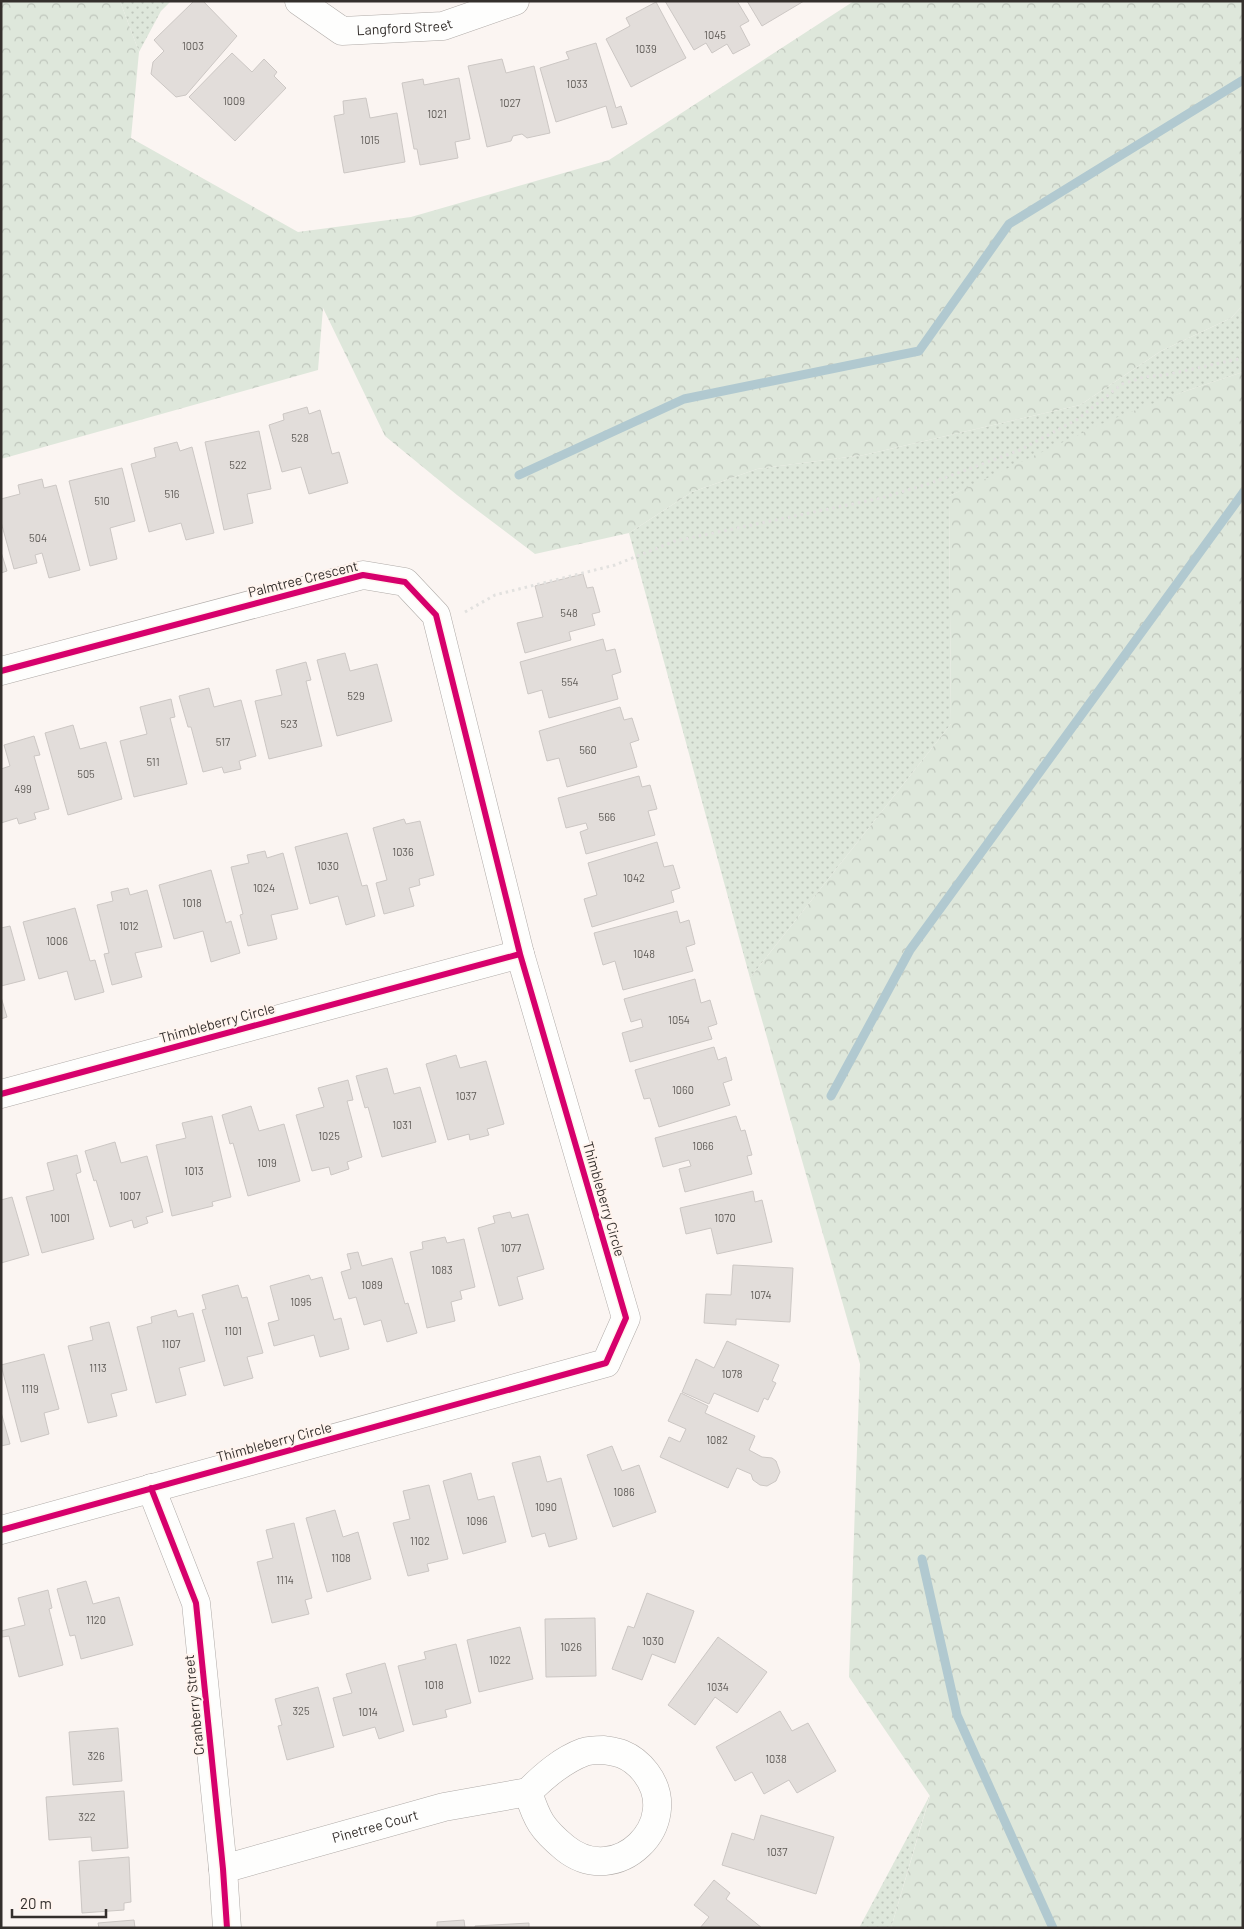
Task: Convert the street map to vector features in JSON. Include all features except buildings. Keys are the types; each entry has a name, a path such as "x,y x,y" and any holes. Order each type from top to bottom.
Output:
{"street":[{"name":"Langford Street","path":"299,1 342,31 443,26 515,1"},
{"name":"Palmtree Crescent","path":"1,670 363,575 405,582 436,614 520,954"},
{"name":"Thimbleberry Circle","path":"1,1094 520,954 626,1318 606,1363 1,1530"},
{"name":"Cranberry Street","path":"151,1488 196,1603 223,1869 227,1928"},
{"path":"604,1750 622,1754 639,1764 650,1779 655,1791 656,1816 650,1832 639,1846 614,1860 589,1860 572,1854 545,1831 534,1811 528,1792 548,1773 584,1752 604,1750"},
{"name":"Pinetree Court","path":"223,1869 444,1807 528,1792"}],"path":[{"path":"439,626 495,595 615,564 675,541 881,498 928,484 1020,450 1078,419 1122,384 1144,377 1165,375 1243,358"}],"green space":[{"path":"1,1 120,1 139,52 131,138 298,232 411,217 609,160 854,1 1243,1 1243,305 1231,318 1161,351 1080,405 864,455 757,469 692,492 629,533 535,554 457,495 385,436 323,308 318,370 1,459"},
{"path":"120,1 171,1 161,11 139,52"},
{"path":"1243,305 1243,372 1183,392 949,496 951,724 750,978 629,533 692,492 757,469 864,455 1080,405 1161,351 1231,318"},
{"path":"1243,372 1243,1928 891,1928 930,1796 849,1677 860,1364 750,978 951,724 949,496 1110,420 1183,392"},
{"path":"930,1795 891,1928 859,1928"}],"waterway":[{"path":"519,475 684,399 919,351 1009,224 1243,80"},
{"path":"831,1096 910,950 1243,493"},
{"path":"922,1559 957,1715 1053,1928"}],"cycle path":[{"path":"1,671 363,575 405,582 436,615 520,954"},
{"path":"1,1094 520,954 626,1318 606,1363 1,1530"},
{"path":"151,1488 196,1603 223,1869 227,1928"}]}
